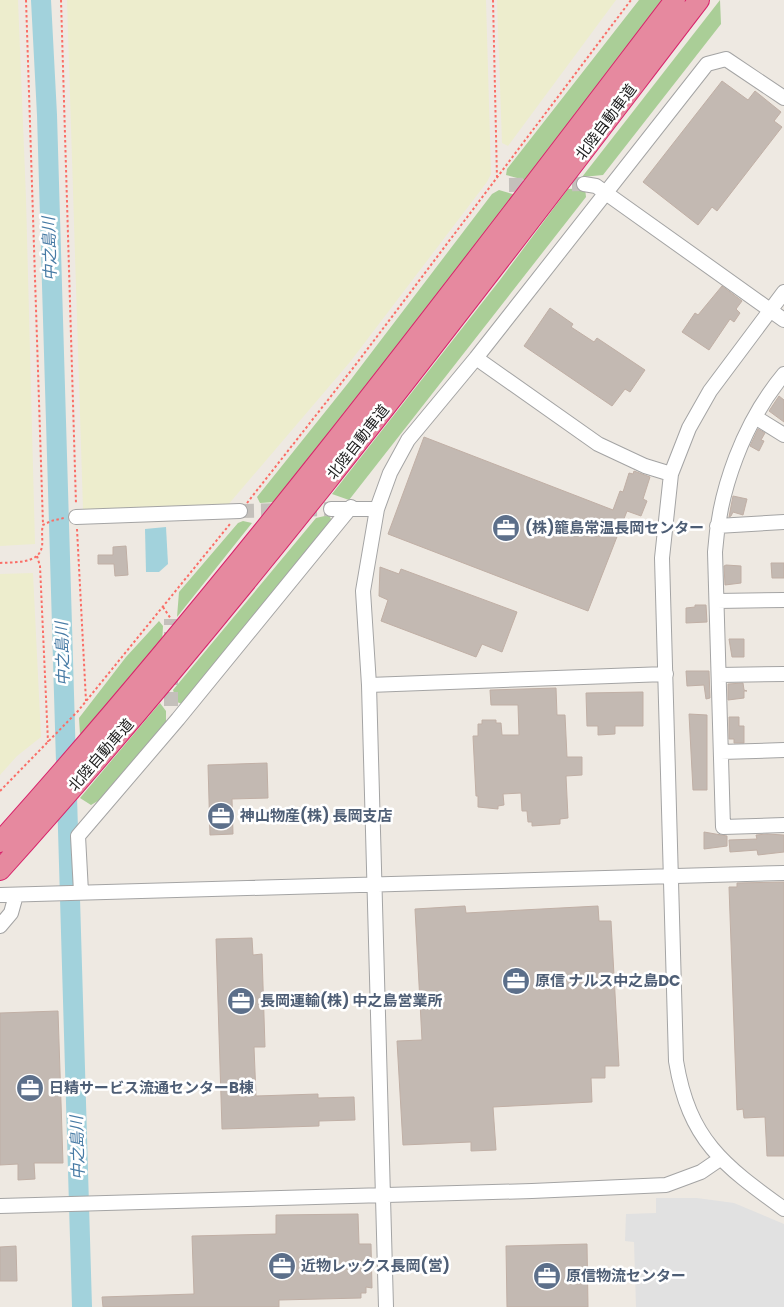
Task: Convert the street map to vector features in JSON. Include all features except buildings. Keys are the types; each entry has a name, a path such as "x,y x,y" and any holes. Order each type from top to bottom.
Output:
{"highway":[{"name":"北陸自動車道","path":"0,842 82,750 291,497 675,0"},
{"name":"北陸自動車道","path":"0,870 84,776 164,682 306,508 699,0"},
{"path":"0,835 51,786"}],"street":[{"path":"386,1307 369,685 363,591 377,509 390,473 408,440 606,195 707,64 726,59 784,98"},
{"path":"584,184 596,186 606,195 784,320"},
{"path":"784,292 710,391 689,428 671,474 662,558 676,1062 680,1084 694,1122 705,1141 720,1159 784,1209"},
{"path":"476,358 598,444 646,466 671,474"},
{"path":"784,374 766,395 742,443 717,526 715,552 724,827 784,825"},
{"path":"755,417 784,435"},
{"path":"331,508 377,509"},
{"path":"80,892 78,836 178,719 351,508"},
{"path":"70,518 240,511"},
{"path":"717,526 784,522"},
{"path":"717,601 784,600"},
{"path":"369,685 666,674"},
{"path":"719,675 784,674"},
{"path":"171,706 178,719"},
{"path":"721,752 784,750"},
{"path":"0,895 784,873"},
{"path":"0,926 11,912 16,895"},
{"path":"0,1206 666,1185 701,1172 720,1159"}],"path":[{"path":"0,563 22,561 37,556 42,547 44,525 26,0"},
{"path":"61,0 70,518 86,701"},
{"path":"493,0 497,179"},
{"path":"0,791 86,701 240,511 357,363 631,0"},
{"path":"44,525 56,520 70,518"},
{"path":"37,556 40,566 48,742"},
{"path":"163,607 171,618"}],"green space":[{"path":"0,0 18,0 26,198 35,544 0,546"},
{"path":"67,0 486,0 491,174 487,182 350,362 227,506 83,510"},
{"path":"497,0 616,0 508,146 502,143"},
{"path":"639,0 662,0 528,181 506,175 507,169"},
{"path":"720,0 721,24 603,175 582,177"},
{"path":"585,188 586,197 349,500 332,494 500,280 568,189"},
{"path":"499,190 516,195 275,502 260,503 257,497 349,382 492,194"},
{"path":"329,515 331,519 329,526 182,704 177,702 173,690 316,518"},
{"path":"243,521 252,523 177,617 179,592 238,523"},
{"path":"33,573 41,737 17,756 0,775 0,574"},
{"path":"159,621 163,626 162,644 88,731 80,734 79,718 126,657"},
{"path":"160,703 166,711 166,722 103,798 91,805 80,798"}],"shaded area":[{"path":"656,1198 697,1198 734,1203 784,1224 784,1307 636,1307 634,1242 625,1241 626,1214 656,1213"}],"water":[{"path":"166,527 168,564 159,572 146,572 145,529"}],"waterway":[{"name":"中之島川","path":"41,0 47,115 82,1307"}],"tunnel":[{"path":"509,185 584,184"},
{"path":"240,511 331,509"},
{"path":"171,619 171,646"},
{"path":"171,670 171,706"}],"place":[{"name":"(株)籠島常温長岡センター","path":"506,528"},
{"name":"神山物産(株) 長岡支店","path":"221,816"},
{"name":"原信 ナルス中之島DC","path":"516,981"},
{"name":"長岡運輸(株) 中之島営業所","path":"241,1001"},
{"name":"日精サービス流通センターB棟","path":"30,1088"},
{"name":"近物レックス長岡(営)","path":"282,1266"},
{"name":"原信物流センター","path":"547,1276"}]}
